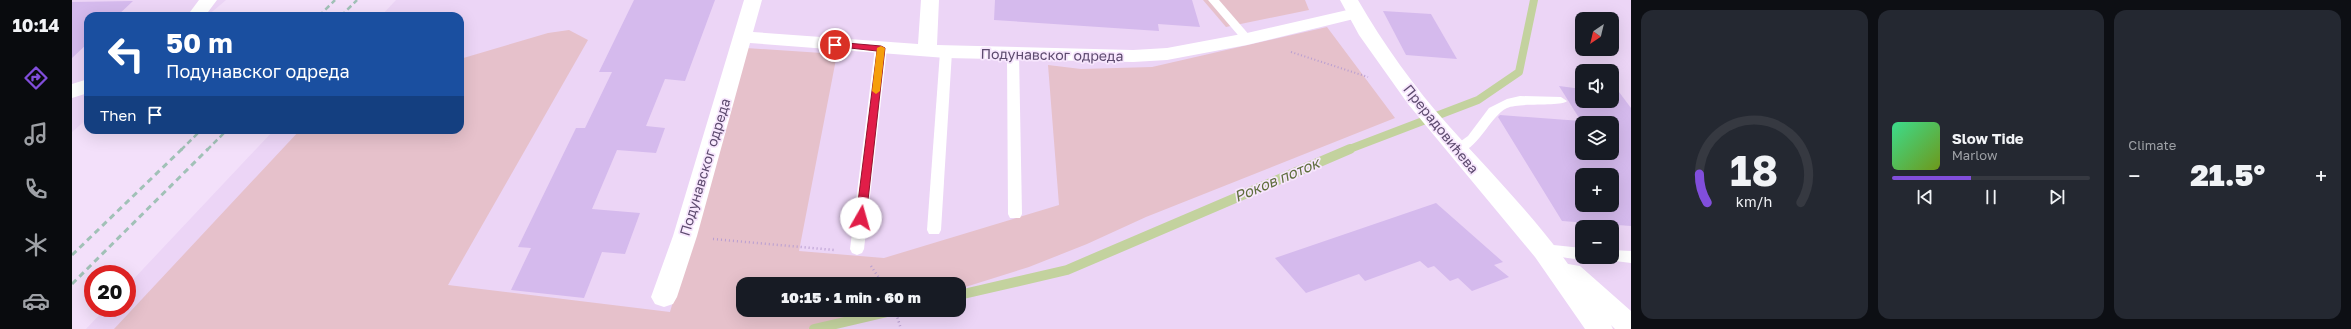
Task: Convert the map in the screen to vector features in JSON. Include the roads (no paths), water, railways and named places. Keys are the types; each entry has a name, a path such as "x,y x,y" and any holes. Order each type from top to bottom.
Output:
{"street":[{"path":"199,12 208,0"},
{"name":"Подунавског одреда","path":"664,296 685,236 753,0"},
{"path":"927,51 930,0"},
{"name":"Подунавског одреда","path":"743,37 946,52 1012,55 1133,56 1167,54 1247,39 1352,6"},
{"name":"Прерадовићева","path":"1352,6 1407,87 1453,145 1544,250 1600,329"},
{"path":"72,91 84,87"},
{"name":"Прерадовићева","path":"1544,250 1631,327"}],"lane":[{"path":"1213,0 1247,39"},
{"path":"857,249 881,48"},
{"path":"934,230 946,52"},
{"path":"1012,55 1015,214"},
{"path":"1453,145 1474,140 1486,119 1504,104 1527,99 1561,101"},
{"path":"1544,250 1575,253"},
{"path":"1619,256 1631,257"}],"waterway":[{"name":"Роков поток","path":"1347,150 1478,100 1519,72 1534,0"},
{"name":"Роков поток","path":"966,293 1067,270 1350,149"},
{"name":"Роков поток","path":"814,329 866,317"}],"railway":[{"path":"323,12 335,0"},
{"path":"345,12 357,0"},
{"path":"182,149 197,134"},
{"path":"208,149 223,134"},
{"path":"72,255 182,149"},
{"path":"72,284 208,149"}]}
